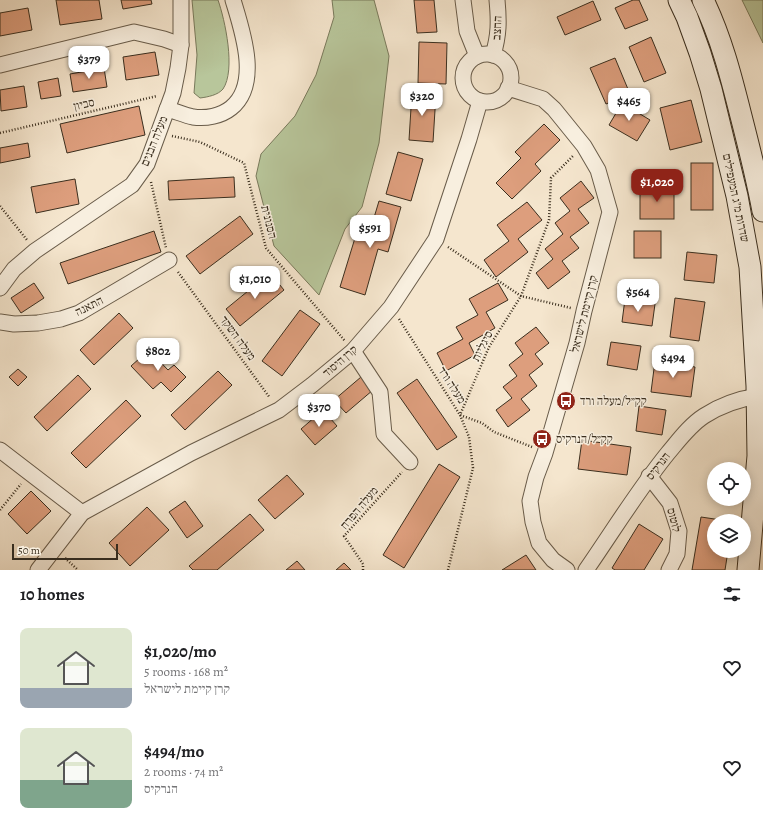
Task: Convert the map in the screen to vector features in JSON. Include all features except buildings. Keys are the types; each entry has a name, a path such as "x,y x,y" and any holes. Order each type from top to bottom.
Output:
{"main road":[{"name":"שדרות מ\"ג המעפילים","path":"678,0 687,17 711,89 737,196 750,267 758,396 758,456 748,570"},
{"name":"שדרות מ\"ג המעפילים","path":"704,0 722,46 733,83 763,210"}],"street":[{"name":"מעלה הבנים","path":"0,288 14,269 35,251 132,185 147,164 167,109 178,68 181,44 181,0"},
{"path":"167,109 194,117 207,117 225,114 235,105 242,94 247,76 247,59 239,18 233,0"},
{"path":"463,0 467,31 477,56"},
{"name":"החצב","path":"493,55 497,43 499,27 497,0"},
{"path":"0,65 134,32 181,44"},
{"path":"493,55 503,62 510,72 508,88 499,98 493,101 480,101 472,97 467,91 463,80 465,68 470,61 477,56 493,55"},
{"name":"קרן קיימת לישראל","path":"508,88 543,99 584,146 598,170 610,212 577,343 530,501 533,522 539,543 553,560 567,570"},
{"name":"קרן היסוד","path":"82,513 191,453 279,410 312,386 354,352 392,307 436,239 480,101"},
{"name":"התאנה","path":"0,322 14,324 38,323 60,319 79,312 169,260"},
{"path":"354,352 380,392 384,434 410,462"},
{"name":"הנרקיס","path":"586,570 649,476 684,434 702,417 721,406 743,398 758,396"},
{"path":"0,450 31,472 82,513 38,570"},
{"name":"לוטוס","path":"649,476 670,503 679,531 677,554 669,570"}],"path":[{"name":"סביון","path":"0,133 172,93"},
{"name":"הסנונית","path":"158,133 200,142 244,163 266,248 354,352"},
{"name":"סיגליות","path":"460,415 489,347 521,296 549,220 551,178 584,146"},
{"name":"מעלה השקד","path":"147,164 169,260 279,410"},
{"path":"0,206 35,251"},
{"path":"436,239 521,296 584,311"},
{"name":"מעלה ורד","path":"392,307 460,415 482,423 494,432 545,453"},
{"path":"448,570 473,468 469,437 460,415"},
{"name":"מעלה הפרח","path":"364,570 363,564 344,536 410,462"},
{"path":"0,510 31,472"}],"green space":[{"path":"192,0 218,0 224,20 228,45 229,70 227,81 223,89 216,94 200,98 194,93 197,55"},
{"path":"332,0 374,0 389,56 379,143 362,207 345,229 319,295 274,246 256,176 261,154 295,116 316,75 334,17"},
{"path":"742,0 763,0 763,43"}],"place":[{"name":"קק״ל/מעלה ורד","path":"566,401"},
{"name":"קק״ל/הנרקיס","path":"542,439"}]}
